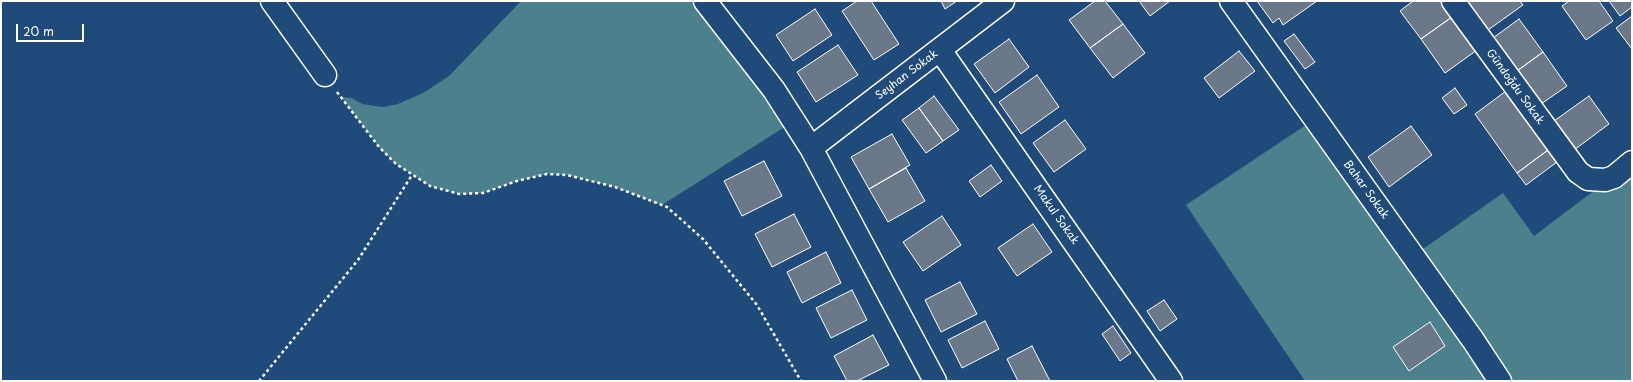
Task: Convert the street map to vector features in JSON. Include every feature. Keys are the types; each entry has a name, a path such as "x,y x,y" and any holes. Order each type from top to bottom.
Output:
{"street":[{"path":"272,1 325,75"},
{"path":"705,1 774,90 811,148 935,381"},
{"name":"Seyhan Sokak","path":"811,148 1003,1"},
{"name":"Bahar Sokak","path":"1231,1 1473,340 1500,381"},
{"name":"Gündoğdu Sokak","path":"1453,1 1578,172 1588,179 1605,180 1614,176 1632,162"},
{"name":"Makul Sokak","path":"940,50 1171,381"}],"path":[{"path":"325,75 379,147 396,164 430,186 459,194 483,193 517,181 547,174 568,175 615,187 667,207 703,239 757,305 801,381"},
{"path":"259,381 358,260 412,175"}],"green space":[{"path":"521,1 705,1 794,121 662,205 615,187 567,175 547,174 517,181 483,193 459,194 430,186 396,164 379,147 341,97 352,98 362,104 382,107 398,104 423,93 449,76"},
{"path":"1315,119 1413,256 1503,193 1534,236 1632,162 1632,381 1305,381 1186,205"}],"building":[{"path":"857,1 871,1 899,44 874,60 842,11"},
{"path":"941,1 957,1 945,9"},
{"path":"1095,1 1105,1 1123,24 1090,48 1069,20"},
{"path":"1139,1 1170,1 1150,16"},
{"path":"1257,1 1317,1 1283,25 1279,18 1273,23"},
{"path":"1413,1 1441,1 1452,17 1421,39 1400,11"},
{"path":"1467,1 1520,1 1523,5 1488,30"},
{"path":"1569,1 1599,1 1613,21 1586,40 1562,6"},
{"path":"1609,1 1632,1 1632,7 1620,16"},
{"path":"815,9 832,35 793,61 776,35"},
{"path":"1632,16 1632,49 1616,28"},
{"path":"1452,17 1477,50 1445,73 1421,39"},
{"path":"1519,19 1543,52 1517,71 1493,38"},
{"path":"1123,24 1145,53 1113,78 1090,48"},
{"path":"1294,34 1315,62 1305,69 1284,41"},
{"path":"1009,39 1029,67 995,93 974,64"},
{"path":"838,45 858,75 816,102 797,72"},
{"path":"1239,51 1255,71 1219,98 1204,78"},
{"path":"1543,52 1567,86 1541,104 1517,71"},
{"path":"1037,75 1059,107 1021,134 999,102"},
{"path":"1455,88 1467,105 1454,114 1442,98"},
{"path":"1506,91 1548,150 1517,173 1475,114"},
{"path":"934,96 959,130 943,141 919,108"},
{"path":"1589,96 1609,124 1574,150 1554,121"},
{"path":"919,108 943,141 926,153 902,120"},
{"path":"1065,120 1086,149 1054,172 1033,143"},
{"path":"1411,126 1432,155 1389,187 1368,157"},
{"path":"892,134 910,165 869,189 851,157"},
{"path":"1548,150 1557,162 1526,185 1517,173"},
{"path":"764,161 782,196 742,216 724,181"},
{"path":"991,165 1002,181 980,197 969,181"},
{"path":"906,168 925,201 888,222 869,189"},
{"path":"794,214 811,247 772,267 755,234"},
{"path":"942,216 961,245 923,271 903,242"},
{"path":"1033,224 1052,252 1017,276 998,248"},
{"path":"826,252 841,283 802,303 787,272"},
{"path":"960,282 977,314 941,332 925,300"},
{"path":"852,290 867,320 831,338 816,308"},
{"path":"1164,300 1177,319 1160,331 1147,311"},
{"path":"985,321 999,349 962,368 948,340"},
{"path":"1430,322 1445,346 1409,371 1393,347"},
{"path":"1113,326 1131,353 1120,361 1102,334"},
{"path":"873,335 889,365 857,381 847,381 834,356"},
{"path":"1032,346 1050,381 1018,381 1007,359"}]}
